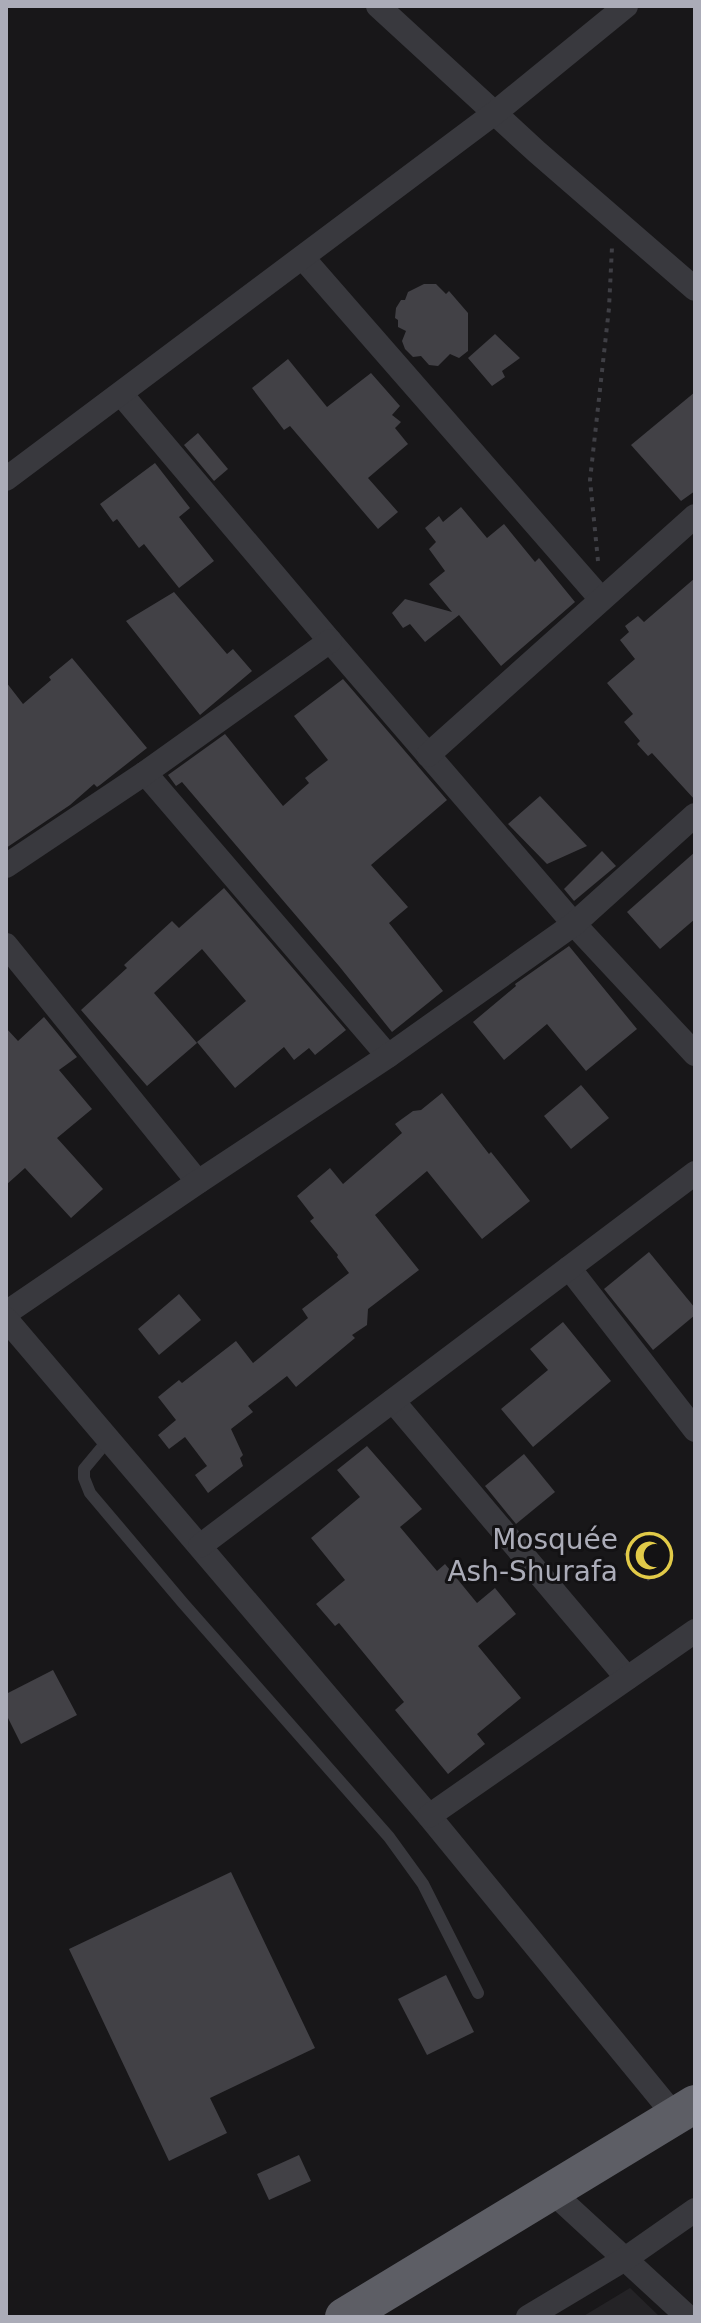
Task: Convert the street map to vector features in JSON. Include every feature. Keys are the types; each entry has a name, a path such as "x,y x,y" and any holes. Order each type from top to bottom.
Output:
{"highway":[{"path":"344,2317 685,2110"}],"street":[{"path":"378,6 695,289"},
{"path":"6,479 496,112 626,6"},
{"path":"303,258 601,599"},
{"path":"121,394 574,924 695,1054"},
{"path":"428,755 695,516"},
{"path":"6,866 145,773 330,641"},
{"path":"145,773 388,1056"},
{"path":"6,1313 388,1056 574,924 695,815"},
{"path":"6,945 198,1182"},
{"path":"200,1546 695,1173"},
{"path":"569,1268 695,1430"},
{"path":"6,1319 429,1816 685,2110"},
{"path":"393,1401 627,1678"},
{"path":"429,1816 695,1631"},
{"path":"551,2191 688,2317"},
{"path":"528,2317 625,2259 695,2210"}],"lane":[{"path":"109,1439 84,1469 90,1493 389,1837 423,1884 478,1993"}],"path":[{"path":"601,599 590,480 609,308 613,219"}],"shaded area":[{"path":"630,2288 660,2317 582,2317"}],"building":[{"path":"424,284 436,284 446,294 449,291 468,313 468,351 459,358 450,354 438,366 429,365 421,356 413,357 405,349 402,341 406,331 398,327 395,318 401,300 405,300 408,292"},
{"path":"495,334 520,358 502,371 505,377 492,386 468,358"},
{"path":"288,359 327,407 371,373 400,406 392,415 401,422 395,428 408,444 368,478 398,512 378,529 290,426 284,430 252,388"},
{"path":"695,392 695,491 681,501 631,445"},
{"path":"198,433 228,469 214,481 184,445"},
{"path":"155,463 190,508 179,517 214,561 179,588 144,544 139,548 117,519 113,522 100,504"},
{"path":"461,507 487,538 504,524 535,562 539,558 575,602 501,666 459,615 425,642 410,624 403,628 392,613 405,599 452,612 429,584 445,571 429,549 436,542 425,528 439,516 443,522"},
{"path":"695,578 695,800 652,753 648,756 637,744 640,741 624,722 633,714 607,683 635,659 620,640 629,632 625,626 638,616 644,622"},
{"path":"174,592 227,654 233,649 252,671 200,715 126,621"},
{"path":"72,658 147,748 100,785 97,787 94,784 70,805 6,848 6,682 23,704"},
{"path":"343,679 447,800 371,865 408,907 389,923 443,991 392,1032 182,782 176,786 168,775 225,734 283,806 309,783 305,778 328,760 294,716"},
{"path":"540,796 587,846 547,864 508,824"},
{"path":"602,851 616,866 574,901 564,889"},
{"path":"695,852 695,919 660,949 627,912"},
{"path":"224,888 346,1030 315,1055 309,1048 294,1060 284,1047 235,1088 197,1042 246,1001 202,949 154,993 197,1043 147,1086 81,1010 172,921 179,928"},
{"path":"569,946 637,1029 586,1071 547,1024 504,1060 473,1022 515,984"},
{"path":"44,1017 77,1057 59,1070 92,1109 57,1138 103,1189 71,1218 25,1168 6,1185 6,1028 18,1041"},
{"path":"581,1085 609,1118 571,1149 544,1116"},
{"path":"442,1093 530,1201 482,1239 427,1171 375,1215 419,1270 368,1309 367,1325 352,1335 355,1338 296,1387 287,1376 248,1406 253,1412 231,1429 243,1455 240,1458 243,1466 208,1493 195,1475 207,1466 185,1437 169,1449 158,1435 176,1420 158,1397 179,1380 182,1383 236,1341 253,1363 308,1318 302,1309 349,1273 310,1221 314,1218 297,1196 330,1168 343,1184 402,1133 395,1124 413,1111 421,1110"},
{"path":"649,1252 695,1308 695,1315 653,1350 604,1289"},
{"path":"179,1294 201,1320 159,1355 138,1329"},
{"path":"563,1322 611,1381 533,1447 501,1409 548,1370 530,1349"},
{"path":"367,1446 422,1509 400,1527 437,1571 445,1564 477,1603 495,1588 516,1614 478,1646 521,1698 477,1734 485,1744 448,1774 395,1710 404,1702 339,1623 335,1626 316,1604 345,1580 311,1538 360,1497 337,1470"},
{"path":"524,1454 555,1492 516,1524 485,1486"},
{"name":"Mosquée Ash-Shurafa","path":"648,1532 673,1557 648,1581 624,1554"},
{"path":"53,1670 77,1715 21,1744 6,1714 6,1694"},
{"path":"231,1872 315,2048 210,2098 227,2133 169,2161 69,1949"},
{"path":"446,1975 474,2032 427,2055 398,1999"},
{"path":"299,2155 311,2181 269,2200 257,2174"}],"place":[{"name":"Mosquée Ash-Shurafa","path":"649,1555"}]}
